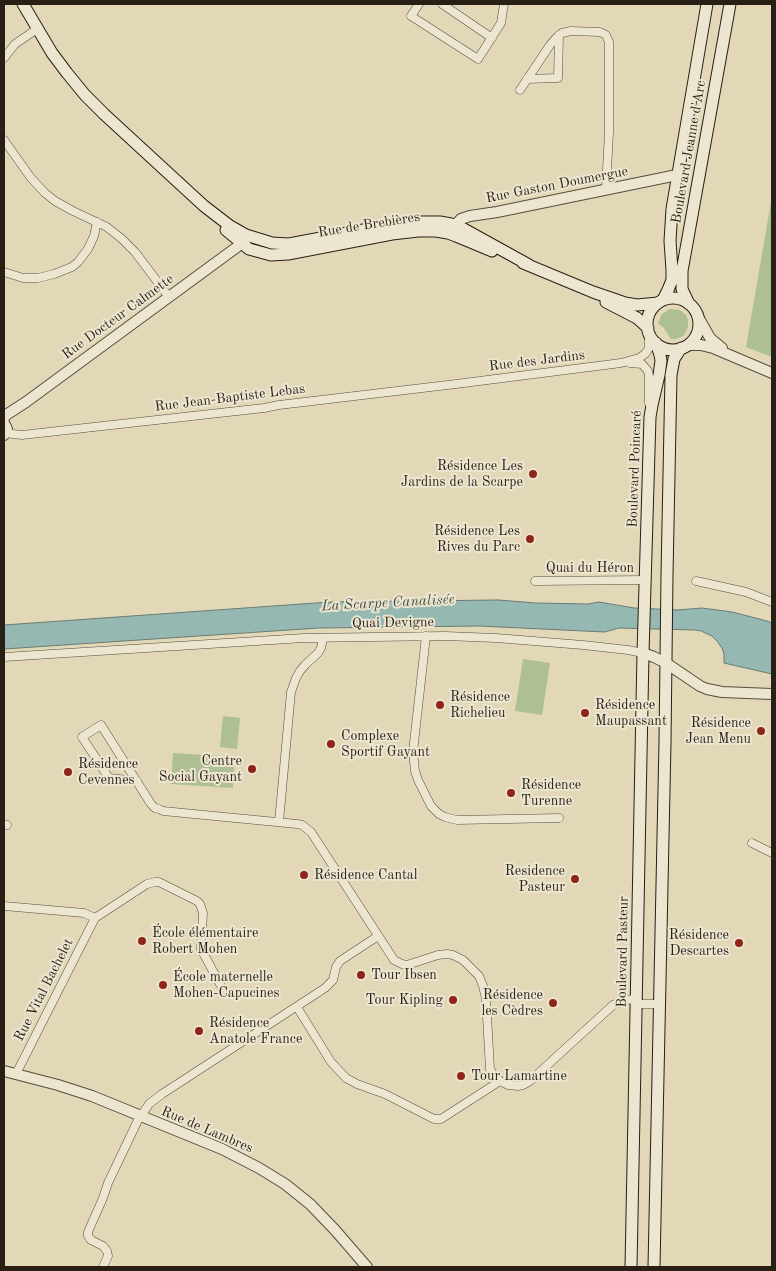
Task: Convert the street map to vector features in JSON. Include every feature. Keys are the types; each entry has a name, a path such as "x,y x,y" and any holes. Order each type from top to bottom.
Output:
{"main road":[{"path":"23,4 67,73 85,95 204,206 226,230 243,239"},
{"name":"Boulevard Jeanne d'Arc","path":"660,302 670,286 672,276 670,221 708,4"},
{"name":"Boulevard Jeanne d'Arc","path":"689,304 682,286 682,271 730,4"},
{"name":"Rue de Brebières","path":"243,239 289,244 406,222 446,223 456,231 467,231 529,265 593,292 629,304 643,305 660,302"},
{"name":"Rue de Brebières","path":"593,292 610,305 637,318 651,335"},
{"path":"654,1267 671,369 675,358 693,340 698,330 698,316 694,309 683,300 669,298 660,302 649,314 648,321 651,335 661,347 674,350 685,347"},
{"name":"Boulevard Poincaré","path":"644,638 650,418 661,365 660,355 651,335"},
{"name":"Boulevard Pasteur","path":"631,1267 644,638"}],"street":[{"path":"419,4 411,16 478,59 500,24 504,4"},
{"path":"442,4 492,38"},
{"path":"4,58 19,41 37,28"},
{"path":"520,90 550,45 559,35 571,31 604,33 608,38 609,132 606,189"},
{"path":"527,79 558,78 559,35"},
{"path":"4,140 31,178 45,193 67,208 112,230 131,248 169,297"},
{"name":"Rue Gaston Doumergue","path":"456,231 461,219 470,216 678,175"},
{"path":"4,272 23,278 38,278 72,267 88,249 97,222"},
{"name":"Rue Docteur Calmette","path":"4,418 169,297 243,239"},
{"path":"698,316 715,344 731,355"},
{"name":"Rue des Jardins","path":"456,384 634,360 645,354 649,348 651,335"},
{"path":"685,347 705,346 772,373"},
{"name":"Rue des Jardins","path":"621,363 640,363 647,368 649,376 648,402 650,418"},
{"name":"Rue Jean-Baptiste Lebas","path":"4,430 22,435 456,384"},
{"name":"Quai du Héron","path":"535,581 646,580"},
{"path":"696,581 746,592 772,602"},
{"path":"426,636 413,752 415,771 431,806 444,817 457,820 559,818"},
{"name":"Quai Devigne","path":"4,656 296,638 478,636 628,650 654,657 707,689 722,692 772,694"},
{"path":"279,822 291,692 300,671 321,648 323,638"},
{"path":"137,781 109,778 82,737 101,725 155,808 163,811 302,825 311,832 394,960 402,964 412,964 438,955 453,955 463,960 482,981 485,993 490,1069 500,1081 512,1086 526,1083 613,1005 625,1000 659,1004"},
{"path":"752,842 772,853"},
{"path":"4,906 84,913 95,918 147,884 154,882 165,884 197,901 202,908 201,949 220,984"},
{"name":"Rue Vital Bachelet","path":"16,1074 95,918"},
{"path":"103,1267 107,1260 107,1251 103,1246 91,1240 88,1232 108,1183 140,1116 149,1104 328,986 333,980 336,967 340,961 378,936"},
{"path":"297,1007 331,1062 346,1078 364,1088 385,1094 437,1120 500,1081"},
{"name":"Rue de Lambres","path":"4,1071 92,1096 222,1149 259,1168 295,1191 316,1210 367,1267"}],"green space":[{"path":"772,201 772,357 746,347"},
{"path":"670,309 680,310 686,315 688,320 686,332 683,336 676,339 671,339 664,328 658,323 662,314"},
{"path":"523,659 550,663 542,715 515,711"},
{"path":"223,716 240,718 237,749 220,747"},
{"path":"173,753 235,757 233,788 171,784"}],"water":[{"name":"La Scarpe Canalisée","path":"498,600 536,603 588,604 599,602 634,608 678,610 702,608 732,612 767,621 772,623 772,674 724,663 724,654 717,641 712,636 695,630 619,628 605,632 479,626 319,628 4,649 4,625 330,602"}],"place":[{"name":"Résidence Les Jardins de la Scarpe","path":"533,474"},
{"name":"Résidence Les Rives du Parc","path":"530,539"},
{"name":"Résidence Richelieu","path":"440,705"},
{"name":"Résidence Maupassant","path":"585,713"},
{"name":"Résidence Jean Menu","path":"761,731"},
{"name":"Complexe Sportif Gayant","path":"331,744"},
{"name":"Centre Social Gayant","path":"252,769"},
{"name":"Résidence Cevennes","path":"68,772"},
{"name":"Résidence Turenne","path":"511,793"},
{"name":"Résidence Cantal","path":"304,875"},
{"name":"Residence Pasteur","path":"575,879"},
{"name":"École élémentaire Robert Mohen","path":"142,941"},
{"name":"Résidence Descartes","path":"739,943"},
{"name":"Tour Ibsen","path":"361,975"},
{"name":"École maternelle Mohen-Capucines","path":"163,985"},
{"name":"Tour Kipling","path":"453,1000"},
{"name":"Résidence les Cèdres","path":"553,1003"},
{"name":"Résidence Anatole France","path":"199,1031"},
{"name":"Tour Lamartine","path":"461,1076"}]}
